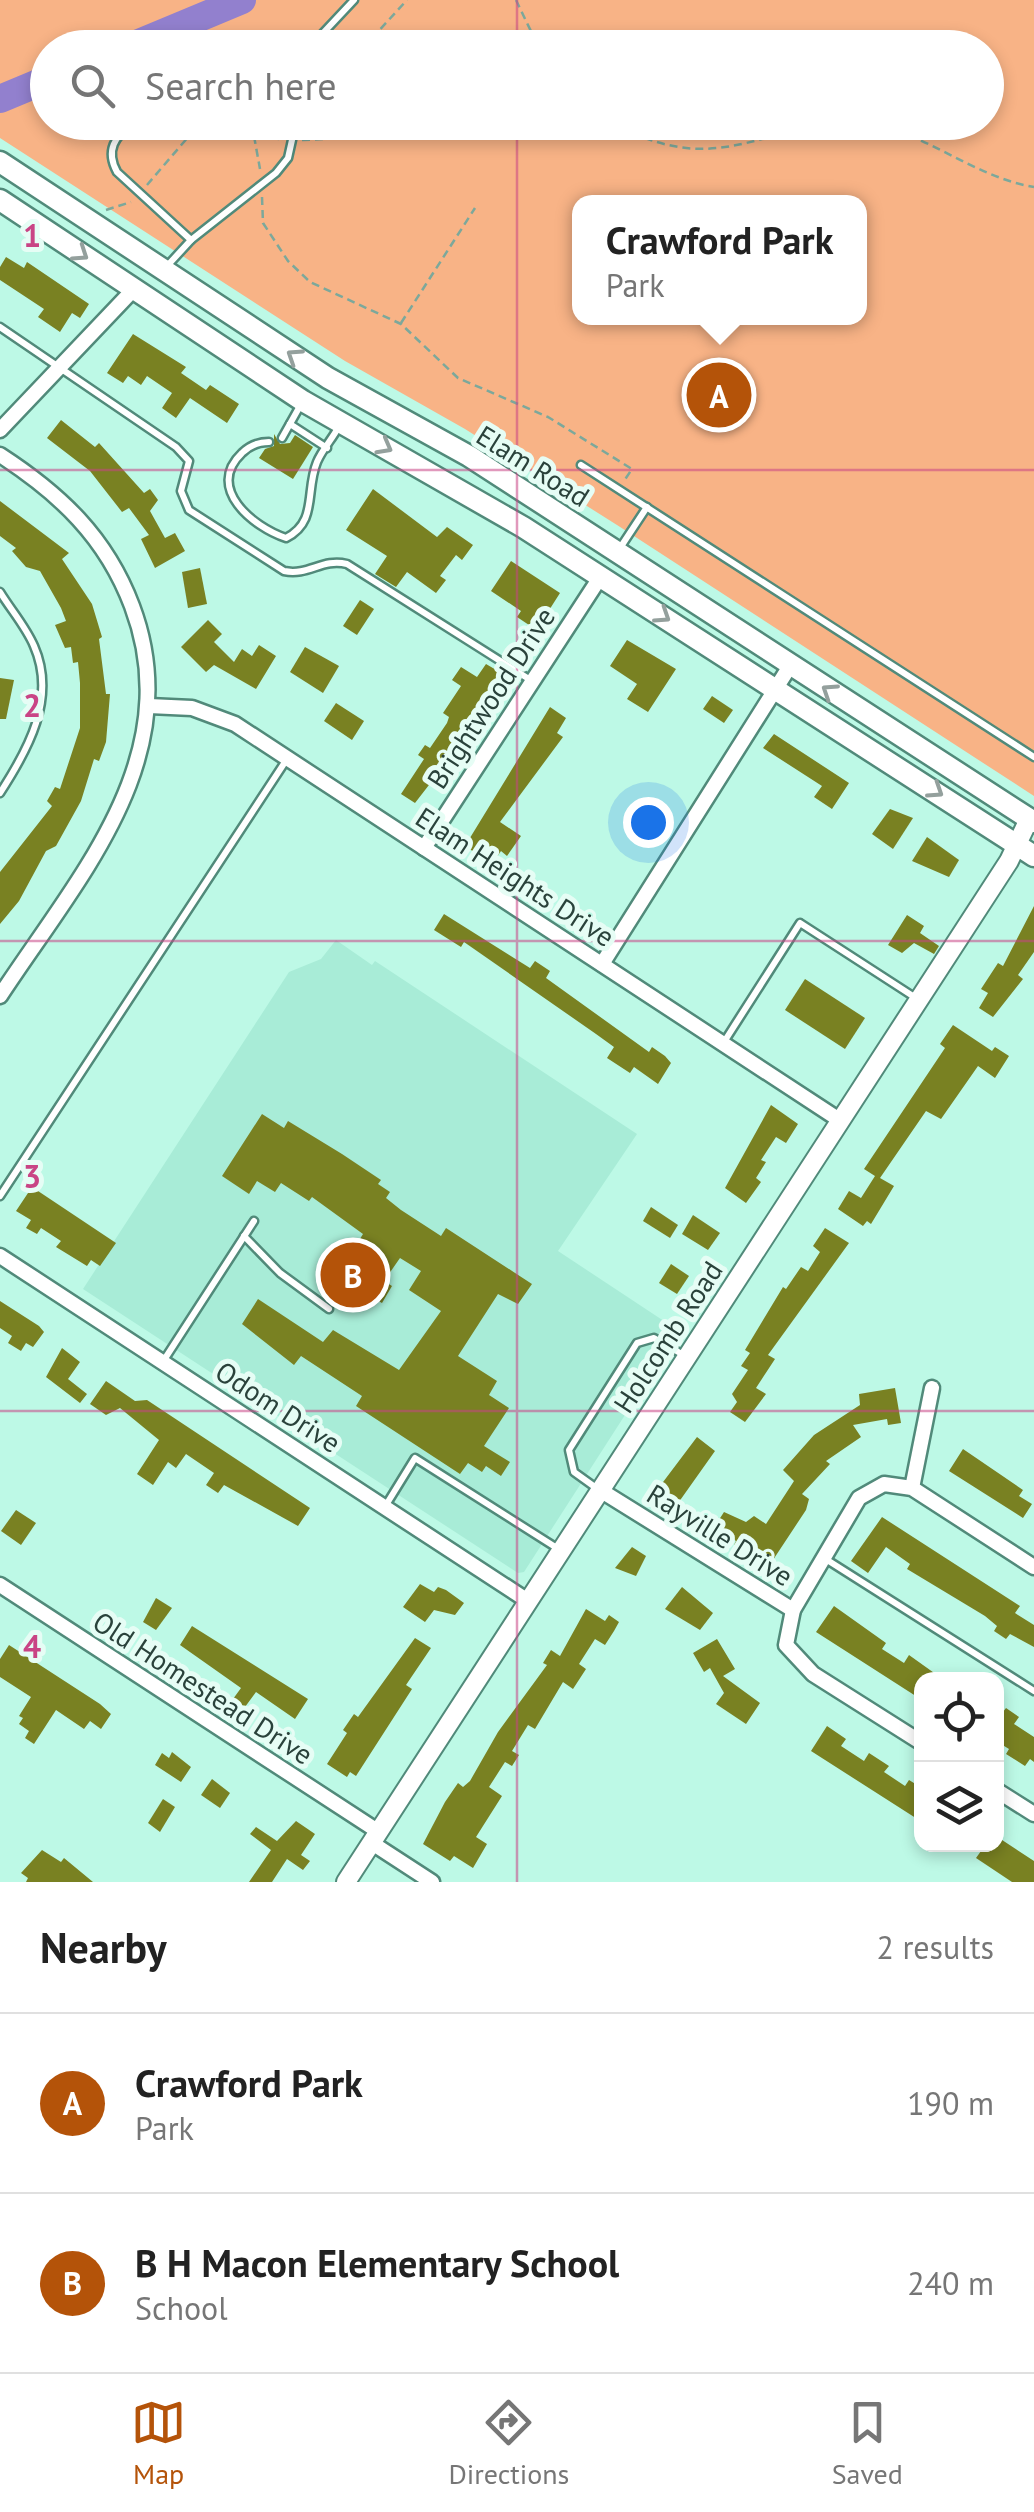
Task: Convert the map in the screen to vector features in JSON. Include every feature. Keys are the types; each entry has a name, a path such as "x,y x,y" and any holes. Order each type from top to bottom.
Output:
{"main road":[{"name":"Elam Road","path":"0,162 328,378 469,456 790,666 1032,814"},
{"name":"Elam Road","path":"0,200 303,400 442,478 601,576 1026,851"},
{"path":"134,289 162,270"},
{"path":"601,576 617,552"}],"street":[{"path":"0,430 134,289"},
{"path":"0,455 68,505 105,551 142,634 150,670 144,743 114,823 0,996"},
{"name":"Brightwood Drive","path":"424,848 601,576"},
{"path":"602,964 790,666"},
{"name":"Elam Heights Drive","path":"149,706 192,708 214,714 288,758 841,1121"},
{"name":"Holcomb Road","path":"346,1882 920,1000 1026,851 1032,814"},
{"name":"Odom Drive","path":"0,1256 528,1600"},
{"path":"912,1488 932,1388"},
{"path":"792,1610 867,1492 884,1484 912,1488 1034,1567"},
{"name":"Rayville Drive","path":"600,1490 792,1610 786,1634 790,1654 813,1674 914,1738"},
{"name":"Old Homestead Drive","path":"0,1584 375,1838 432,1882"},
{"path":"1004,1795 1034,1814"}],"lane":[{"path":"325,30 354,0"},
{"path":"116,140 111,146 110,160 116,172 192,240"},
{"path":"162,270 192,240 262,184 288,158 292,140"},
{"path":"0,326 176,447 189,462 181,491 189,510 284,571 298,574 333,561 347,564 532,682"},
{"path":"282,438 303,400"},
{"path":"270,442 258,442 235,460 229,470 230,492 248,517 265,531 286,538 300,531 309,515 316,466 342,422"},
{"path":"290,424 327,448"},
{"path":"580,464 1034,757"},
{"path":"617,552 647,507"},
{"path":"0,592 36,648 43,707 22,760 0,793"},
{"path":"0,1196 288,758"},
{"path":"723,1043 800,923 920,1000"},
{"path":"163,1362 254,1221"},
{"path":"244,1236 280,1273 329,1309"},
{"path":"600,1490 574,1472 569,1450 637,1343 654,1338 688,1357"},
{"path":"385,1506 415,1458 561,1551"},
{"path":"824,1558 1034,1692"}],"path":[{"path":"380,30 408,0"},
{"path":"516,0 530,30"},
{"path":"255,140 263,223 298,272 331,295 400,324 467,384 548,418 632,470"},
{"path":"649,140 698,152 754,140"},
{"path":"915,140 996,178 1034,187"},
{"path":"400,324 474,208"}],"shaded area":[{"path":"0,0 1034,0 1034,796 465,429 345,361 0,138"},
{"path":"336,940 372,965 375,961 637,1134 558,1251 679,1331 524,1572 518,1573 83,1289 289,972 321,959"}],"building":[{"path":"6,257 24,268 27,262 89,304 80,318 72,313 60,332 38,317 44,309 0,280 0,267"},
{"path":"133,334 186,367 181,373 206,390 210,385 239,404 227,423 190,398 176,418 162,408 172,393 147,376 141,385 128,376 123,383 107,373"},
{"path":"61,420 95,447 99,443 144,493 150,489 158,500 150,511 165,538 175,533 185,551 155,568 141,539 149,535 129,508 122,512 90,471 47,438"},
{"path":"274,434 280,444 290,443 295,435 313,447 293,479 259,458 265,449 274,446"},
{"path":"373,489 437,537 447,527 473,545 462,560 456,555 440,576 446,580 436,593 407,572 396,587 375,574 387,556 346,530"},
{"path":"0,501 69,553 62,559 92,604 102,637 99,639 106,694 110,694 106,742 99,761 94,759 81,801 56,846 46,851 19,901 0,924 0,872 52,806 47,801 55,787 60,789 80,728 80,683 78,662 73,663 71,647 65,648 55,625 66,621 61,608 40,571 26,567 12,551 16,548 0,536"},
{"path":"511,561 560,593 546,615 540,611 529,625 517,617 521,611 491,591"},
{"path":"200,568 207,604 188,608 182,572"},
{"path":"360,600 374,609 357,635 343,626"},
{"path":"208,620 222,634 214,642 234,662 242,649 252,656 259,645 276,656 256,689 214,665 206,672 181,647"},
{"path":"627,640 676,669 648,712 627,699 637,684 610,666"},
{"path":"305,647 339,666 323,693 290,672"},
{"path":"486,664 503,674 483,706 479,703 451,741 456,744 453,754 415,803 401,794 424,759 418,755 425,745 430,748 447,723 449,717 443,713 461,686 452,680 461,667 477,677"},
{"path":"0,678 14,680 6,719 0,719"},
{"path":"712,696 733,710 724,723 703,709"},
{"path":"336,703 364,721 352,740 324,721"},
{"path":"550,707 566,718 557,733 563,737 500,822 521,836 507,856 501,851 492,864 465,846"},
{"path":"774,734 849,783 832,809 814,797 822,786 763,748"},
{"path":"890,809 913,818 893,849 872,834"},
{"path":"927,837 959,860 949,877 912,861"},
{"path":"1034,906 1034,952 1018,975 1023,979 993,1017 979,1008 988,993 981,989 998,963 1003,966"},
{"path":"444,914 530,968 535,961 550,971 546,978 649,1052 652,1047 665,1056 671,1063 658,1084 634,1067 630,1073 607,1058 614,1047 464,942 461,947 434,930"},
{"path":"907,915 924,926 920,933 939,946 934,954 914,943 902,953 888,945"},
{"path":"805,979 865,1018 845,1049 785,1010"},
{"path":"953,1025 992,1051 995,1047 1009,1056 995,1078 978,1066 941,1119 926,1111 880,1178 894,1186 871,1224 867,1221 863,1226 838,1209 849,1191 861,1198 875,1176 864,1169 945,1048 940,1044"},
{"path":"771,1105 798,1124 786,1143 776,1137 761,1160 766,1162 756,1178 761,1182 746,1203 725,1188"},
{"path":"262,1114 284,1128 288,1121 342,1154 381,1180 378,1184 390,1192 386,1198 401,1210 441,1236 446,1228 532,1284 518,1304 498,1294 458,1356 497,1381 489,1395 509,1408 484,1446 510,1462 501,1476 486,1466 482,1472 468,1463 460,1474 356,1406 362,1396 301,1356 294,1365 242,1324 258,1299 323,1342 333,1330 399,1370 441,1311 409,1290 421,1271 400,1258 384,1281 392,1286 382,1303 360,1290 355,1285 367,1265 350,1255 363,1234 312,1197 309,1201 281,1183 275,1192 257,1181 249,1194 222,1176"},
{"path":"32,1187 116,1243 100,1266 91,1260 87,1266 56,1247 61,1241 41,1228 37,1234 26,1228 31,1220 16,1211"},
{"path":"651,1207 678,1225 670,1238 643,1221"},
{"path":"693,1215 720,1233 708,1250 682,1234"},
{"path":"825,1228 849,1243 768,1355 775,1359 756,1388 766,1394 745,1422 730,1412 737,1402 732,1394 748,1370 741,1366 750,1353 745,1350 783,1287 786,1289 801,1267 808,1271 820,1252 813,1246"},
{"path":"671,1264 689,1276 677,1294 659,1283"},
{"path":"0,1301 44,1332 33,1347 26,1343 21,1351 8,1343 12,1336 0,1328"},
{"path":"62,1348 80,1362 68,1379 87,1394 80,1403 46,1377"},
{"path":"106,1381 135,1401 147,1400 310,1508 298,1526 224,1485 218,1493 206,1485 214,1473 186,1454 176,1468 168,1462 153,1485 137,1474 159,1440 120,1408 106,1415 90,1404"},
{"path":"895,1388 901,1423 888,1425 887,1419 853,1425 861,1437 826,1461 830,1464 802,1494 809,1499 806,1510 771,1563 734,1545 736,1541 715,1526 724,1512 746,1522 754,1516 766,1524 794,1481 783,1470 814,1435 860,1405 859,1394"},
{"path":"697,1437 715,1451 676,1506 666,1499 662,1506 651,1498"},
{"path":"963,1449 1023,1490 1019,1496 1032,1504 1023,1518 949,1471"},
{"path":"16,1510 36,1523 21,1545 1,1531"},
{"path":"882,1517 1020,1606 1015,1613 1034,1625 1034,1647 1010,1634 1006,1639 994,1631 997,1626 985,1616 907,1569 910,1564 886,1547 868,1573 851,1561"},
{"path":"632,1547 646,1556 636,1576 615,1568"},
{"path":"420,1584 434,1592 438,1587 446,1590 464,1603 455,1615 434,1610 425,1622 403,1607"},
{"path":"682,1587 713,1613 700,1630 665,1609"},
{"path":"156,1598 172,1608 156,1630 143,1622"},
{"path":"834,1606 886,1643 882,1649 904,1663 909,1655 933,1672 914,1672 914,1695 816,1632"},
{"path":"586,1609 605,1621 609,1615 619,1622 605,1645 595,1639 579,1664 586,1669 573,1689 563,1682 535,1729 528,1725 512,1751 519,1755 512,1766 505,1762 489,1787 502,1796 476,1837 487,1844 473,1868 454,1856 450,1861 423,1844 445,1802 458,1783 463,1787 470,1781 498,1732 547,1665 543,1663 551,1650 560,1656"},
{"path":"192,1626 308,1699 295,1719 256,1692 245,1707 233,1699 241,1688 180,1645"},
{"path":"415,1638 431,1648 406,1685 412,1689 356,1776 350,1772 347,1777 327,1764 347,1733 343,1730 354,1714 358,1717"},
{"path":"717,1639 735,1669 723,1676 760,1703 746,1724 716,1704 724,1693 710,1668 704,1672 693,1653"},
{"path":"9,1645 111,1714 101,1729 90,1721 84,1729 56,1710 34,1744 25,1738 29,1731 19,1724 23,1718 19,1716 31,1697 0,1677 0,1659"},
{"path":"1006,1708 1019,1717 1014,1724 1034,1737 1034,1762 1030,1759 1025,1766 1006,1754 1009,1749 1004,1746"},
{"path":"827,1726 846,1739 841,1746 864,1761 869,1753 889,1766 884,1772 905,1786 909,1780 914,1783 914,1817 811,1751"},
{"path":"172,1752 191,1767 181,1782 155,1765 162,1753 169,1758"},
{"path":"212,1779 230,1793 220,1808 201,1795"},
{"path":"163,1799 175,1807 160,1832 148,1823"},
{"path":"296,1821 315,1834 301,1855 310,1861 303,1870 287,1859 272,1882 249,1882 271,1850 250,1834 256,1827 277,1841"},
{"path":"1004,1841 1034,1861 1034,1882 1012,1882 976,1858 980,1852 1004,1852"},
{"path":"42,1850 61,1862 64,1858 93,1882 26,1882 28,1878 21,1873"}],"waterway":[{"path":"170,30 242,0"},
{"path":"0,99 30,86"}],"place":[{"name":"Crawford Park","path":"719,395"},
{"name":"B H Macon Elementary School","path":"353,1275"}]}
